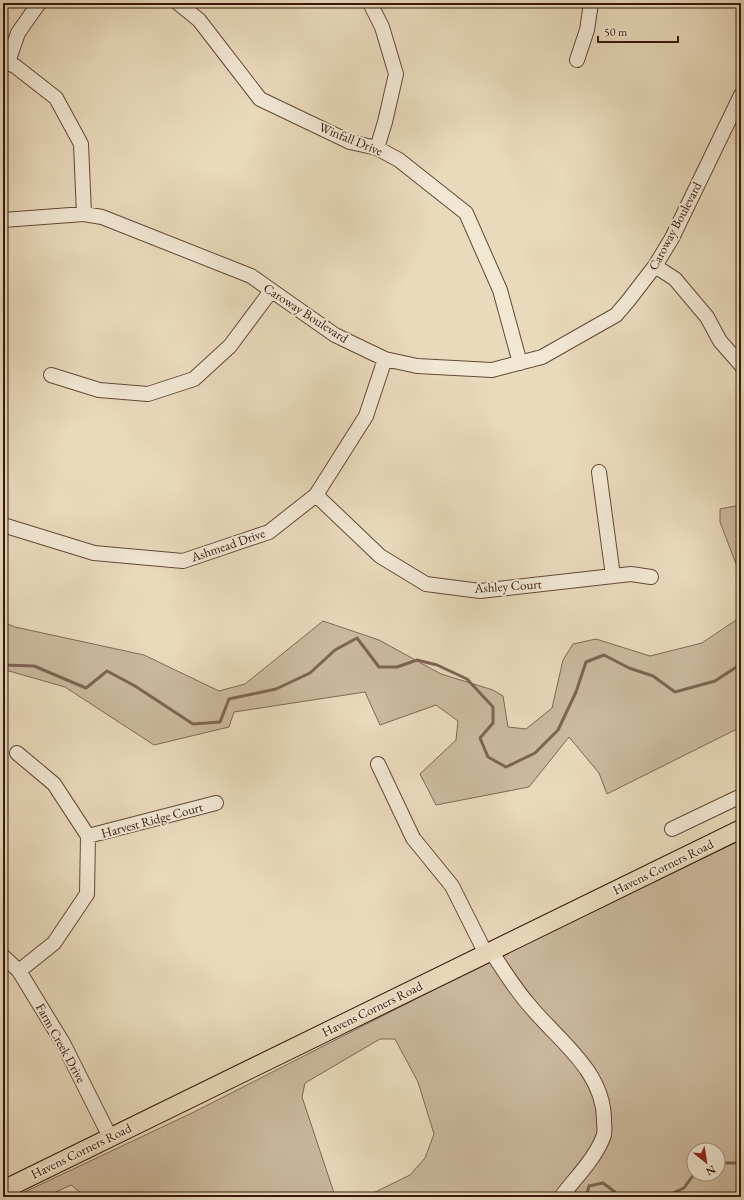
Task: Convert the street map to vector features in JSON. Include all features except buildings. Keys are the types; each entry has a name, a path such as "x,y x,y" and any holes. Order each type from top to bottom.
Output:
{"main road":[{"name":"Havens Corners Road","path":"3,1190 741,829"}],"street":[{"path":"39,3 18,33 6,62 56,98 81,144 84,214"},
{"name":"Winfall Drive","path":"178,3 199,20 260,99 350,142 377,148 399,160 466,213 500,290 520,363"},
{"path":"370,3 382,27 396,74 385,122 377,148"},
{"path":"577,60 587,30 591,3"},
{"name":"Caroway Boulevard","path":"3,220 84,214 102,217 251,276 335,335 385,359 417,366 492,370 542,357 616,315 655,266 672,238 741,95"},
{"path":"655,266 675,280 707,317 720,341 741,365"},
{"path":"51,375 100,390 148,394 194,379 230,346 271,291"},
{"name":"Ashmead Drive","path":"3,525 94,553 183,561 269,532 316,495 366,416 385,359"},
{"path":"599,472 613,576"},
{"name":"Ashley Court","path":"316,495 380,556 426,584 480,591 631,574 650,577"},
{"path":"18,753 54,784 88,836 87,894 54,942 19,971"},
{"path":"378,764 413,838 452,886 489,952 530,1006 575,1055 599,1089 604,1109 604,1134 593,1156 561,1197"},
{"path":"672,829 741,796"},
{"name":"Harvest Ridge Court","path":"88,836 216,803"},
{"name":"Farm Creek Drive","path":"3,956 19,971 63,1044 110,1137"}],"shaded area":[{"path":"741,505 741,577 720,522 720,509"},
{"path":"741,609 741,727 607,794 599,773 569,737 529,787 436,805 420,774 456,740 458,721 436,705 380,725 365,692 234,712 229,727 154,745 65,687 9,671 3,672 3,622 15,627 144,655 219,691 245,684 323,621 379,640 441,674 493,690 503,696 508,727 526,729 552,708 563,660 573,644 596,639 650,656 702,643 736,620"},
{"path":"741,840 741,1197 365,1197 410,1175 425,1158 434,1134 418,1082 395,1039 380,1039 305,1083 302,1097 335,1196 337,1197 83,1197 81,1193 71,1185 45,1197 14,1197 194,1112 504,954"}],"waterway":[{"path":"3,665 34,666 86,688 107,671 135,686 193,724 220,722 229,699 276,689 310,673 335,650 357,638 379,667 397,667 417,660 437,665 467,679 493,707 493,723 480,738 488,757 506,767 535,753 558,730 576,692 586,662 604,655 629,668 653,676 675,692 715,681 741,664"},
{"path":"726,1163 741,1163"},
{"path":"670,1197 673,1193 684,1188 688,1182"},
{"path":"586,1197 589,1186 603,1183 615,1192 617,1197"}]}
